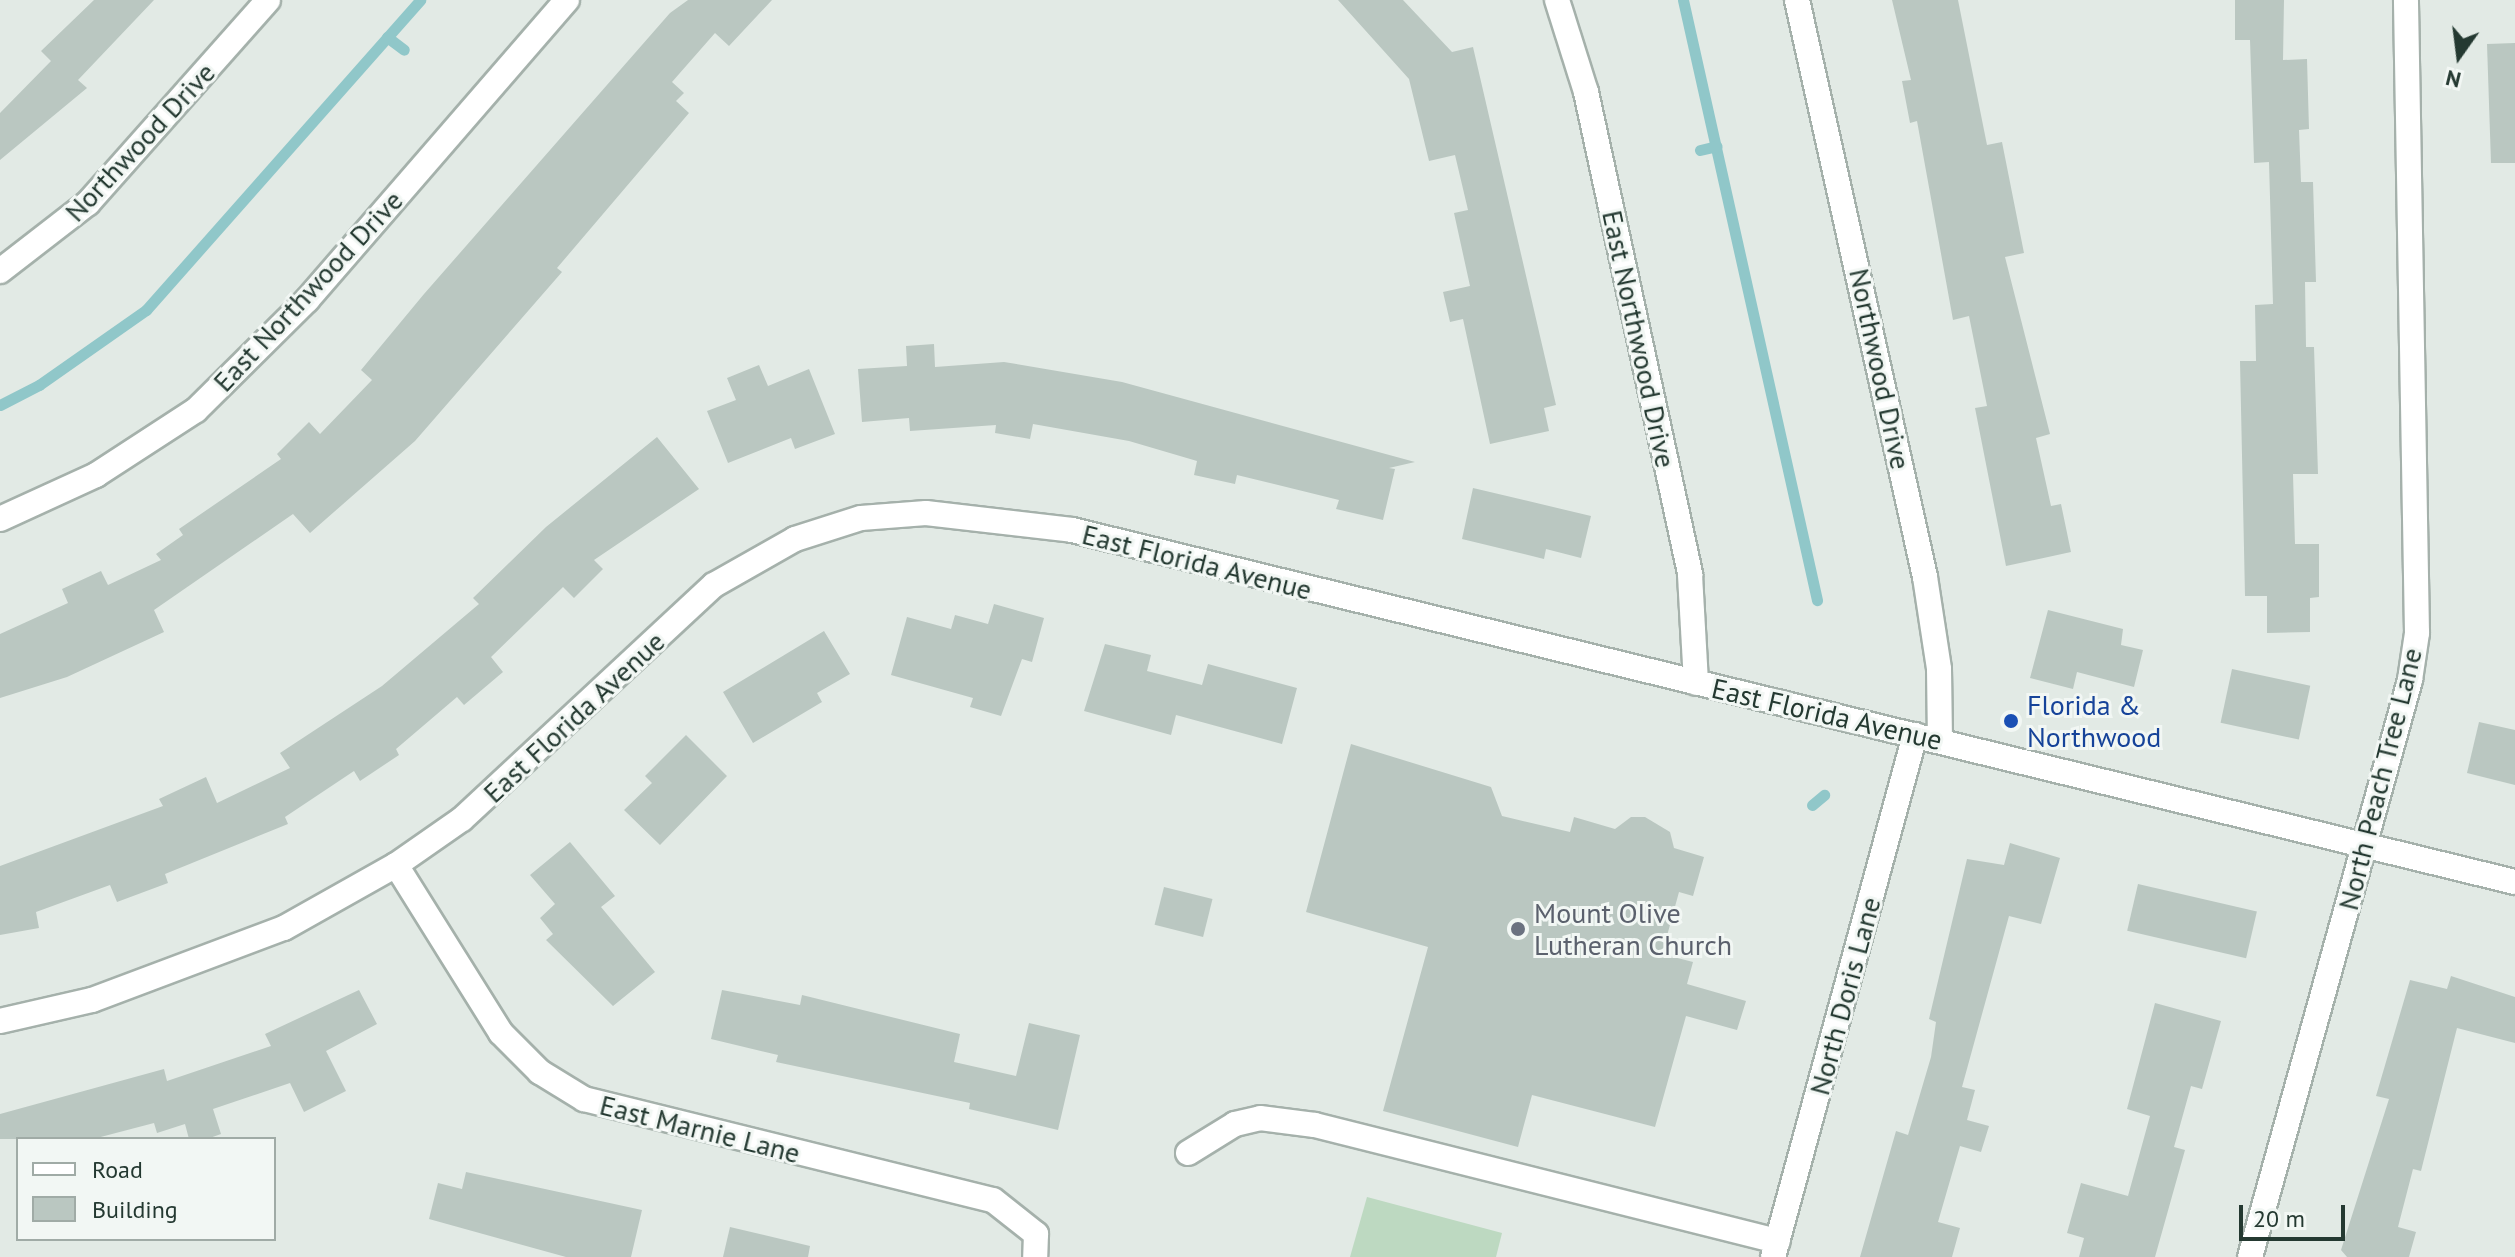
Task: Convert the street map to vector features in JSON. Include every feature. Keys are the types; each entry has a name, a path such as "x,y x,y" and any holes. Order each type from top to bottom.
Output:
{"street":[{"name":"Northwood Drive","path":"0,271 88,203 268,0"},
{"name":"East Northwood Drive","path":"0,519 96,475 196,410 307,300 567,0"},
{"name":"East Northwood Drive","path":"1557,0 1586,92 1690,575 1696,683"},
{"name":"Northwood Drive","path":"1797,0 1925,577 1939,669 1940,740"},
{"name":"North Peach Tree Lane","path":"2250,1257 2410,680 2419,599 2406,0"},
{"name":"East Florida Avenue","path":"0,1021 193,966 284,928 396,865 523,767 714,585 795,539 861,518 926,513 1072,530 1940,740 2365,848 2515,882"},
{"name":"North Doris Lane","path":"1776,1249 1915,735"},
{"name":"East Marnie Lane","path":"396,865 501,1033 540,1072 584,1099 993,1200 1017,1214 1036,1234 1035,1257"},
{"path":"1188,1153 1235,1124 1260,1118 1315,1125 1776,1249"}],"green space":[{"path":"1367,1197 1502,1233 1496,1257 1350,1257"}],"building":[{"path":"94,0 154,0 78,80 87,88 0,160 0,113 51,61 41,51"},
{"path":"688,0 772,0 729,46 715,33 672,82 684,93 676,101 689,113 557,268 562,272 415,441 310,533 293,514 154,610 164,632 67,677 0,698 0,634 68,603 62,589 101,571 108,585 161,560 156,554 183,535 179,529 281,459 277,454 309,422 320,434 372,380 361,370 424,294 670,13"},
{"path":"1338,0 1403,0 1452,52 1473,47 1556,405 1544,408 1549,431 1490,444 1463,319 1450,322 1443,292 1470,286 1454,213 1468,210 1455,155 1429,161 1409,79"},
{"path":"1892,0 1958,0 1987,145 2002,142 2024,253 2005,257 2050,434 2036,438 2051,506 2061,504 2071,552 2006,566 1975,408 1987,406 1969,316 1953,320 1917,121 1910,123 1902,81 1911,80"},
{"path":"2235,0 2284,0 2283,60 2307,59 2309,129 2299,130 2301,182 2313,182 2316,282 2305,282 2306,347 2314,347 2318,474 2293,474 2295,544 2319,544 2319,597 2310,598 2310,632 2267,633 2267,596 2245,596 2240,361 2256,361 2255,305 2273,304 2269,162 2254,163 2250,40 2235,40"},
{"path":"2515,43 2515,163 2491,163 2487,44"},
{"path":"934,344 935,367 1004,362 1122,382 1415,462 1389,468 1395,469 1383,520 1336,509 1339,500 1237,475 1235,484 1194,475 1197,461 1129,441 1033,424 1030,439 995,433 996,425 910,431 909,418 862,422 858,369 907,366 906,346"},
{"path":"759,365 768,386 809,369 835,434 795,449 791,438 728,463 707,411 736,400 727,378"},
{"path":"657,437 699,489 594,560 603,569 574,598 563,587 491,657 503,672 464,705 457,697 396,749 399,755 360,781 354,771 285,817 288,824 165,874 168,883 117,902 110,885 36,912 39,928 0,935 0,866 163,806 159,799 206,777 217,803 290,768 280,753 382,686 479,604 473,598 546,527"},
{"path":"1473,488 1591,516 1581,558 1546,549 1544,559 1462,539"},
{"path":"994,604 1044,618 1032,662 1022,659 1001,716 970,707 973,698 891,675 907,617 951,629 955,615 988,624"},
{"path":"2048,610 2123,629 2121,645 2143,650 2134,687 2077,672 2073,689 2030,678"},
{"path":"824,631 850,674 817,693 822,702 753,743 723,692"},
{"path":"1105,644 1151,655 1147,671 1202,685 1208,664 1297,688 1282,744 1176,715 1171,735 1084,711"},
{"path":"2232,669 2310,686 2299,739 2221,723"},
{"path":"2479,722 2515,730 2515,785 2467,773"},
{"path":"686,735 727,776 660,845 624,810 652,783 645,776"},
{"name":"Mount Olive Lutheran Church","path":"1351,744 1491,787 1502,816 1570,832 1574,817 1615,829 1631,817 1645,817 1670,832 1674,848 1704,857 1693,896 1679,892 1662,954 1693,962 1687,984 1746,1001 1737,1030 1686,1016 1655,1127 1532,1095 1518,1147 1383,1111 1428,947 1306,912"},
{"path":"570,842 615,896 601,907 655,972 613,1006 546,940 553,934 540,918 555,904 530,875"},
{"path":"2010,843 2060,858 2041,924 2009,916 1962,1087 1975,1090 1967,1120 1989,1126 1981,1152 1960,1146 1938,1222 1960,1228 1952,1257 1860,1257 1896,1131 1908,1135 1931,1057 1936,1022 1929,1019 1967,859 2004,865"},
{"path":"2138,884 2257,911 2246,958 2127,931"},
{"path":"1164,887 1213,899 1203,937 1155,925"},
{"path":"2451,976 2515,997 2515,1043 2457,1028 2421,1171 2413,1169 2398,1227 2416,1232 2409,1257 2347,1257 2341,1250 2389,1099 2376,1096 2410,980 2447,989"},
{"path":"359,990 377,1024 326,1051 346,1091 304,1112 290,1083 213,1109 221,1134 213,1137 188,1137 185,1124 157,1133 154,1123 101,1137 0,1139 0,1114 164,1069 167,1081 271,1046 265,1034"},
{"path":"722,990 800,1005 802,995 960,1034 954,1062 1016,1076 1029,1023 1080,1035 1058,1130 969,1109 970,1103 776,1062 778,1055 711,1039"},
{"path":"2155,1003 2221,1021 2202,1089 2191,1086 2174,1147 2185,1150 2155,1257 2079,1257 2084,1238 2067,1233 2081,1183 2128,1196 2150,1116 2127,1109"},
{"path":"466,1172 642,1210 631,1257 566,1257 429,1219 438,1183 462,1189"},
{"path":"730,1227 810,1246 808,1257 723,1257"}],"waterway":[{"path":"0,405 39,385 146,310 420,0"},
{"path":"1683,0 1817,600"},
{"path":"387,37 404,50"},
{"path":"1700,150 1717,146"},
{"path":"1812,805 1824,795"}],"place":[{"name":"Florida & Northwood","path":"2011,721"},
{"name":"Mount Olive Lutheran Church","path":"1518,929"}]}
